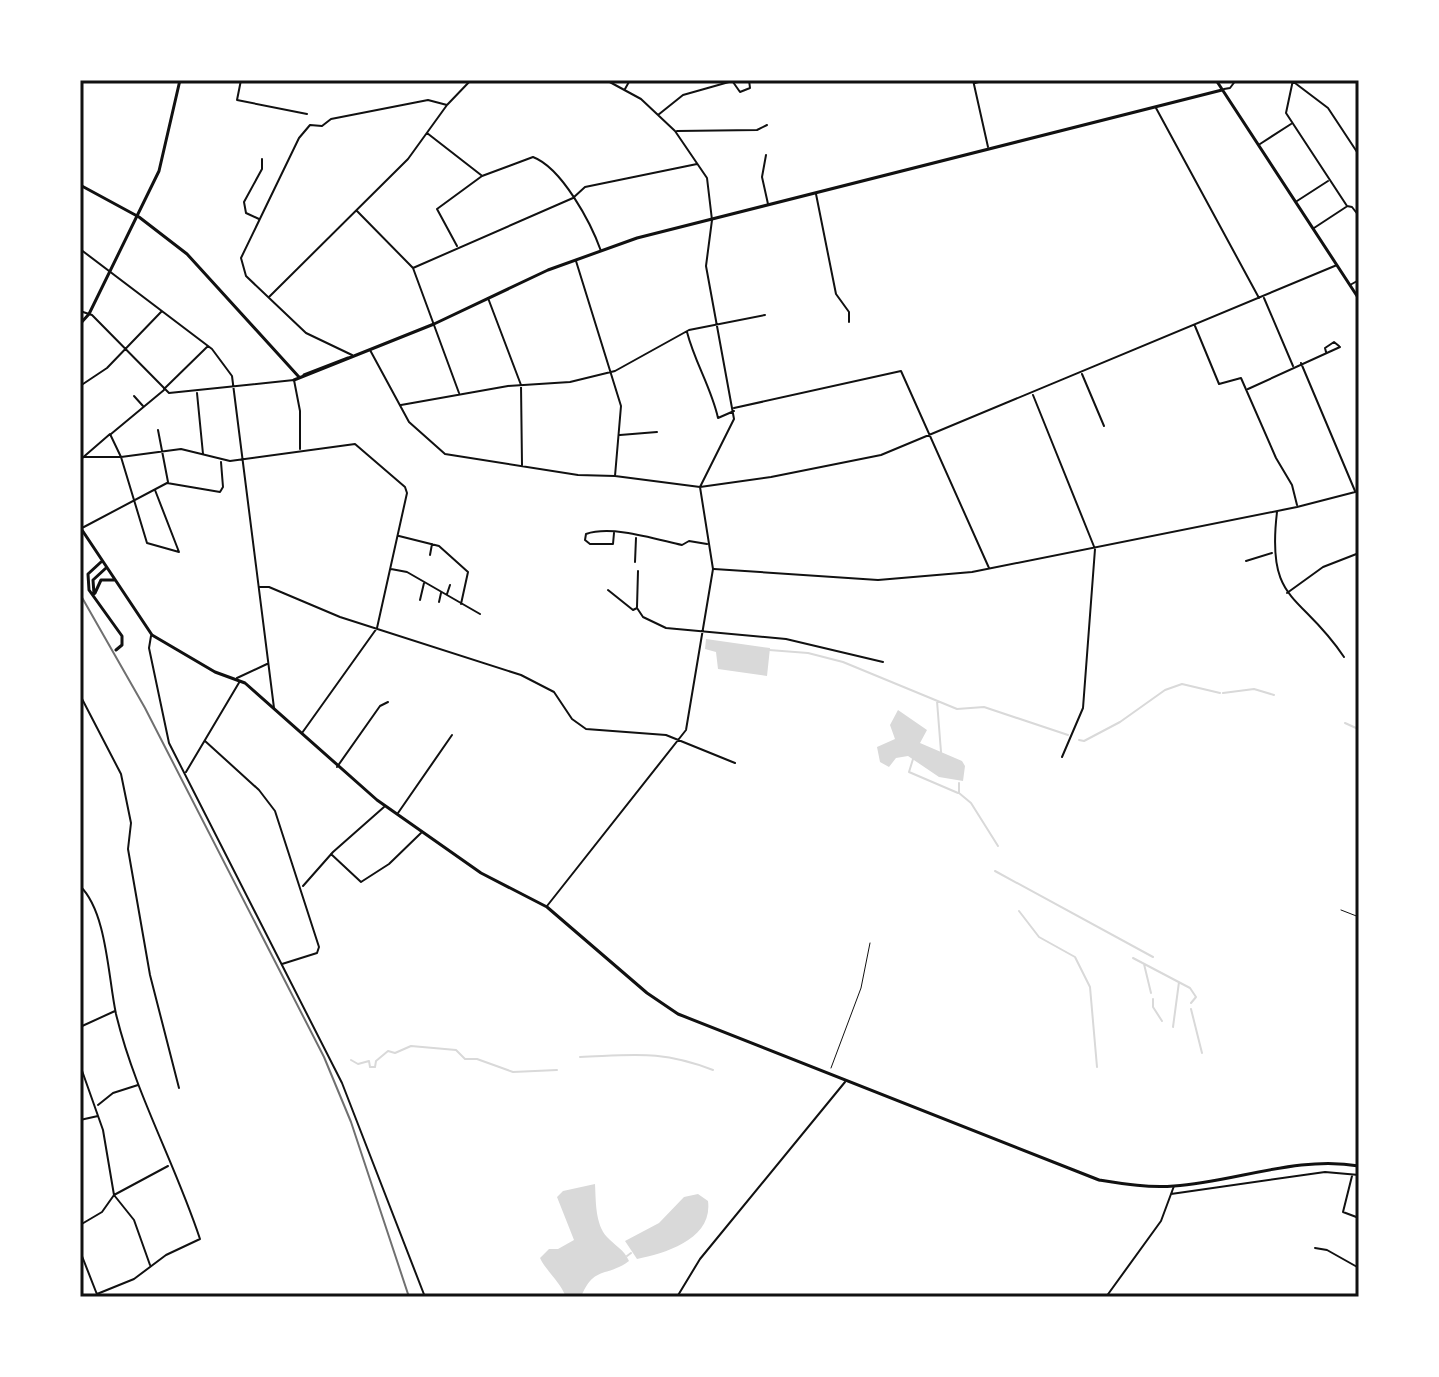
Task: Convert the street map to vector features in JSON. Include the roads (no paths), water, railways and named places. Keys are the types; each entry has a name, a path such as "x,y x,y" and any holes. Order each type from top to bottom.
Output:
{"main road":[{"path":"80,324 89,314 161,164 180,80"},
{"path":"1216,80 1359,299"},
{"path":"294,380 434,324 601,251 988,147 1222,90"},
{"path":"80,185 135,215 193,259 302,376"},
{"path":"81,528 152,635 215,672 239,679 385,806 481,873 547,907 670,1009 1099,1180 1137,1186 1174,1186 1322,1164 1359,1166"},
{"path":"102,561 87,577 89,590 122,636 123,643 116,650"},
{"path":"96,597 93,580 106,567"},
{"path":"96,597 101,580 114,580"}],"street":[{"path":"241,80 237,100 307,114"},
{"path":"268,298 408,159 447,105 471,80"},
{"path":"547,907 687,725 713,569 700,487 729,434 734,410 705,261 712,220 709,186 698,163 675,131 625,90 606,80"},
{"path":"625,90 630,80"},
{"path":"658,115 683,95 734,80 740,92 750,88 749,80"},
{"path":"986,80 974,82 988,147"},
{"path":"1222,90 1230,88 1236,80"},
{"path":"1359,155 1326,106 1292,80 1285,108 1292,123 1347,206 1352,207 1359,216"},
{"path":"353,356 309,335 246,276 240,263 299,138 310,125 322,126 331,119 428,100 447,105"},
{"path":"1155,107 1259,298"},
{"path":"1259,145 1292,123"},
{"path":"675,131 757,130 767,125"},
{"path":"427,133 482,176"},
{"path":"1354,147 1359,144"},
{"path":"766,155 762,177 769,205"},
{"path":"457,248 437,209 482,176 535,158 589,219 601,251"},
{"path":"260,219 246,213 244,202 252,193 253,179 262,169 262,159"},
{"path":"413,268 573,198 587,186 698,163"},
{"path":"1295,201 1329,180"},
{"path":"81,192 86,188"},
{"path":"816,193 836,294 849,312 849,322"},
{"path":"1313,228 1347,206"},
{"path":"356,210 413,268 459,393"},
{"path":"80,249 208,346 225,363 235,388 274,709"},
{"path":"575,260 621,406 615,476"},
{"path":"369,349 415,429 441,453 578,475 615,476 700,487 875,457 931,437 1337,265"},
{"path":"1350,285 1359,280"},
{"path":"1264,297 1293,366"},
{"path":"488,298 521,385 522,467"},
{"path":"80,311 89,314 164,390 197,391 294,380 300,411 300,450"},
{"path":"80,386 103,371 161,311"},
{"path":"400,405 459,393 570,382 611,371 687,331 765,315"},
{"path":"1194,325 1219,384 1239,377 1247,389 1276,458 1292,487 1297,507"},
{"path":"687,331 696,364 713,393 718,418 734,410 899,370 989,570"},
{"path":"82,458 164,390 208,346"},
{"path":"1247,389 1326,353"},
{"path":"713,569 878,580 989,570 1191,526 1297,507 1357,491 1301,363"},
{"path":"1082,373 1104,426"},
{"path":"197,391 203,455"},
{"path":"1032,394 1095,549 1083,708 1062,757"},
{"path":"134,396 144,407"},
{"path":"158,430 169,483"},
{"path":"619,435 657,432"},
{"path":"110,434 121,457 147,543 176,552 180,546 155,490"},
{"path":"82,458 121,457 184,449 220,461 358,445 405,487 407,493 377,628 301,734"},
{"path":"80,451 82,458"},
{"path":"81,528 169,483 220,492 223,487 220,461"},
{"path":"1277,511 1273,553 1287,593 1344,657"},
{"path":"614,533 613,544 590,544 585,540 589,532 614,533 682,545 689,541 708,544"},
{"path":"398,536 432,543 468,572 461,604"},
{"path":"635,562 636,537"},
{"path":"430,555 432,543"},
{"path":"1246,561 1273,553"},
{"path":"1287,593 1323,567 1359,553"},
{"path":"390,569 407,572 480,614"},
{"path":"638,571 637,608 643,617 658,625 815,644 883,662"},
{"path":"420,600 424,582"},
{"path":"447,596 450,585"},
{"path":"258,587 269,587 333,615 528,678 554,692 574,721 589,730 661,734 735,763"},
{"path":"608,590 633,610 637,608"},
{"path":"439,602 441,592"},
{"path":"152,635 149,648 168,738 353,1106 425,1297"},
{"path":"185,773 239,679 268,663"},
{"path":"80,695 121,774 131,823 128,849 152,990 179,1088"},
{"path":"337,767 380,706 388,702"},
{"path":"397,814 452,735"},
{"path":"205,741 272,806 282,825 319,949 282,964"},
{"path":"301,888 331,854 385,806"},
{"path":"331,854 361,882 389,864 422,832"},
{"path":"80,886 95,906 115,1011 139,1084 200,1239 134,1279 98,1296 80,1251"},
{"path":"80,1027 115,1011"},
{"path":"80,1065 99,1116 114,1195 134,1220 150,1267"},
{"path":"828,1074 831,1068"},
{"path":"677,1297 700,1259 845,1081"},
{"path":"96,1106 113,1093 139,1084"},
{"path":"80,1120 99,1116"},
{"path":"1322,1164 1323,1172"},
{"path":"80,1225 102,1212 114,1195 169,1165"},
{"path":"1266,1172 1267,1180"},
{"path":"1171,1194 1323,1172 1359,1175"},
{"path":"1353,1174 1343,1212 1359,1218"},
{"path":"1106,1297 1161,1221 1174,1186"},
{"path":"1315,1248 1327,1250 1359,1268"}],"lane":[{"path":"1341,910 1359,917"},
{"path":"831,1068 861,988 870,943"}],"waterway":[{"path":"769,650 808,653 843,662 957,709 984,707 1068,735"},
{"path":"1079,740 1084,741 1120,722 1165,690 1182,684 1220,693"},
{"path":"1223,693 1254,689 1274,695"},
{"path":"937,701 941,752"},
{"path":"1345,723 1356,728"},
{"path":"913,759 909,772 958,793"},
{"path":"959,783 959,793 971,803 998,846"},
{"path":"995,871 1153,957"},
{"path":"1019,911 1039,937 1075,957 1090,987 1097,1067"},
{"path":"1133,958 1190,988 1196,997 1191,1003"},
{"path":"1144,964 1151,993"},
{"path":"1173,1027 1179,982"},
{"path":"1153,999 1153,1007 1162,1021"},
{"path":"1191,1009 1202,1053"},
{"path":"351,1060 358,1064 369,1061 370,1067 375,1067 376,1061 388,1051 395,1053 411,1046 456,1050 465,1059 477,1059 513,1072 557,1070"},
{"path":"580,1057 662,1057 713,1070"},
{"path":"627,1256 631,1253"}],"railway":[{"path":"80,594 145,708 324,1057 351,1122 409,1297"}]}
